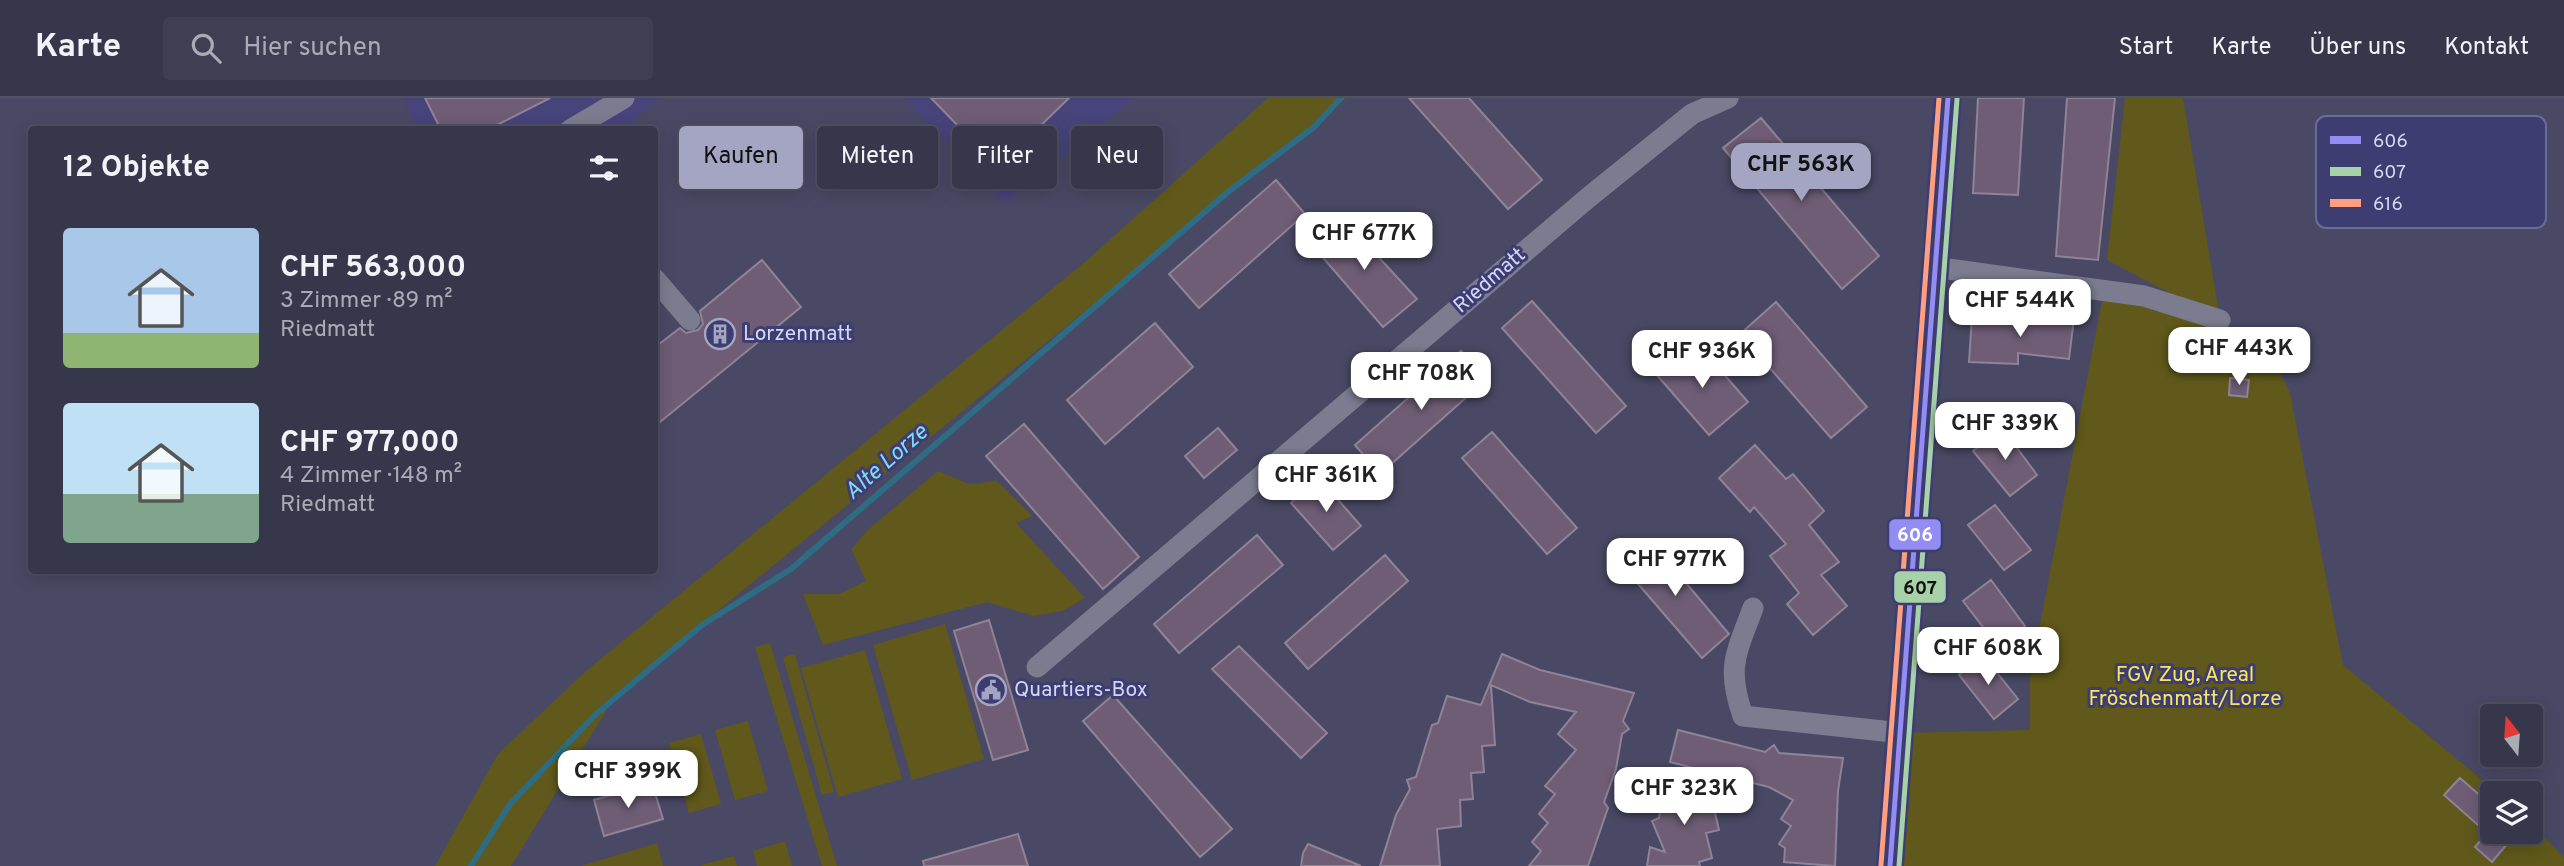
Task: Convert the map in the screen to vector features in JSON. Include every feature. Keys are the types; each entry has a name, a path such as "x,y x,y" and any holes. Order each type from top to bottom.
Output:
{"street":[{"path":"577,126 624,98"},
{"name":"Riedmatt","path":"1037,667 1580,205 1692,114 1728,98"},
{"path":"1890,866 1948,98"},
{"path":"1934,267 2144,296 2220,320"},
{"path":"658,283 690,320"},
{"path":"1753,607 1733,661 1733,687 1743,716 1902,733"}],"shaded area":[{"path":"402,98 659,98 627,126 416,126"},
{"path":"904,98 1134,98 1100,126 1071,126 1071,149 1057,161 1057,126 952,126 952,148 938,133 938,126 931,126"},
{"path":"992,189 1022,189 1005,203"}],"green space":[{"path":"1268,98 1346,98 617,693 511,866 435,866 498,754 586,671 1085,262"},
{"name":"FGV Zug, Areal Fröschenmatt/Lorze","path":"2125,98 2183,98 2220,319 2278,368 2290,393 2343,665 2483,781 2480,781 2480,844 2543,844 2543,835 2564,858 2564,866 1890,866 1902,733 2030,730 2030,677 2104,290 2215,317 2107,260"},
{"path":"938,471 969,484 997,481 1032,516 1016,523 1085,598 1062,611 1034,616 987,602 823,645 803,594 839,594 866,581 851,549 870,528"},
{"path":"945,624 984,759 912,780 873,645"},
{"path":"770,643 837,866 822,866 755,647"},
{"path":"865,650 902,779 838,797 801,668"},
{"path":"795,654 834,792 822,795 783,657"},
{"path":"748,721 768,791 735,800 715,730"},
{"path":"701,734 721,804 689,813 669,743"},
{"path":"785,841 792,866 757,866 753,851"},
{"path":"657,843 663,866 581,866"},
{"path":"734,856 737,866 702,866 702,865"}],"building":[{"path":"425,98 550,98 495,126 439,126"},
{"path":"931,98 1069,98 1040,126 958,126"},
{"path":"1409,98 1469,98 1542,180 1508,209"},
{"path":"1978,98 2024,98 2018,195 1973,193"},
{"path":"2067,98 2115,98 2098,260 2056,256"},
{"path":"1761,118 1879,256 1842,289 1723,148"},
{"path":"1276,180 1305,214 1199,308 1169,274"},
{"path":"1342,217 1417,299 1383,327 1312,245"},
{"name":"Lorzenmatt","path":"762,260 801,307 658,424 658,345 680,328 686,333 698,330 703,324 700,311"},
{"path":"1532,301 1626,406 1596,433 1502,328"},
{"path":"1776,302 1867,407 1831,438 1740,334"},
{"path":"2015,315 2074,318 2069,359 2018,353 2018,364 1969,362 1972,317 2014,321"},
{"path":"1155,323 1193,367 1105,444 1067,400"},
{"path":"1702,349 1748,402 1709,435 1656,374 1681,352 1688,360"},
{"path":"1461,351 1487,379 1380,474 1355,445"},
{"path":"2230,378 2249,380 2247,397 2229,395"},
{"path":"1024,424 1139,557 1103,589 986,456"},
{"path":"1218,428 1237,450 1204,478 1185,456"},
{"path":"2003,429 2037,475 2010,496 1973,451"},
{"path":"1492,432 1577,528 1547,554 1462,458"},
{"path":"1755,445 1786,479 1793,474 1824,511 1809,525 1839,562 1821,575 1847,606 1813,635 1787,604 1799,593 1770,556 1786,544 1754,507 1750,512 1719,478"},
{"path":"1319,478 1361,526 1333,550 1291,503"},
{"path":"1995,505 2031,550 2004,570 1968,525"},
{"path":"1257,535 1283,565 1179,653 1154,624"},
{"path":"1649,539 1729,634 1702,658 1620,563"},
{"path":"1385,555 1408,581 1308,669 1285,643"},
{"path":"1991,580 2025,626 1999,648 1963,601"},
{"name":"Quartiers-Box","path":"989,620 1028,750 993,760 954,631"},
{"path":"1239,646 1327,733 1301,758 1212,669"},
{"path":"1502,654 1540,670 1634,693 1623,721 1629,729 1622,734 1616,769 1604,802 1608,808 1588,866 1529,866 1541,851 1532,842 1548,823 1539,814 1555,794 1545,786 1576,750 1558,734 1576,712 1530,702 1491,685 1495,745 1482,746 1484,772 1471,773 1473,799 1460,800 1461,826 1437,829 1440,866 1380,866 1396,815 1410,789 1407,780 1416,777 1432,725 1438,723 1447,696 1481,705"},
{"path":"1983,655 2018,699 1994,719 1959,675"},
{"path":"1113,695 1232,829 1200,857 1083,721"},
{"path":"1678,730 1765,752 1774,745 1779,753 1843,758 1838,791 1835,866 1784,862 1785,848 1779,844 1791,826 1781,819 1793,800 1769,787 1670,762"},
{"path":"2460,778 2480,796 2480,827 2444,795"},
{"path":"652,783 663,819 604,836 594,800"},
{"path":"1709,786 1719,830 1706,833 1712,858 1699,862 1700,866 1647,866 1650,847 1665,852 1652,821 1659,818 1664,789"},
{"path":"1018,834 1028,866 924,866 923,861"},
{"path":"2480,841 2480,844 2507,844 2492,862 2475,847"},
{"path":"1308,844 1361,866 1301,866"}],"waterway":[{"name":"Alte Lorze","path":"471,866 510,804 596,714 702,625 791,569 1229,191 1314,127 1341,98"}],"transit line":[{"name":"616","path":"1881,865 1939,98"},
{"name":"606","path":"1890,866 1948,98"},
{"name":"607","path":"1899,866 1957,99"}],"place":[{"name":"Lorzenmatt","path":"720,334"},
{"name":"Quartiers-Box","path":"991,690"}]}
